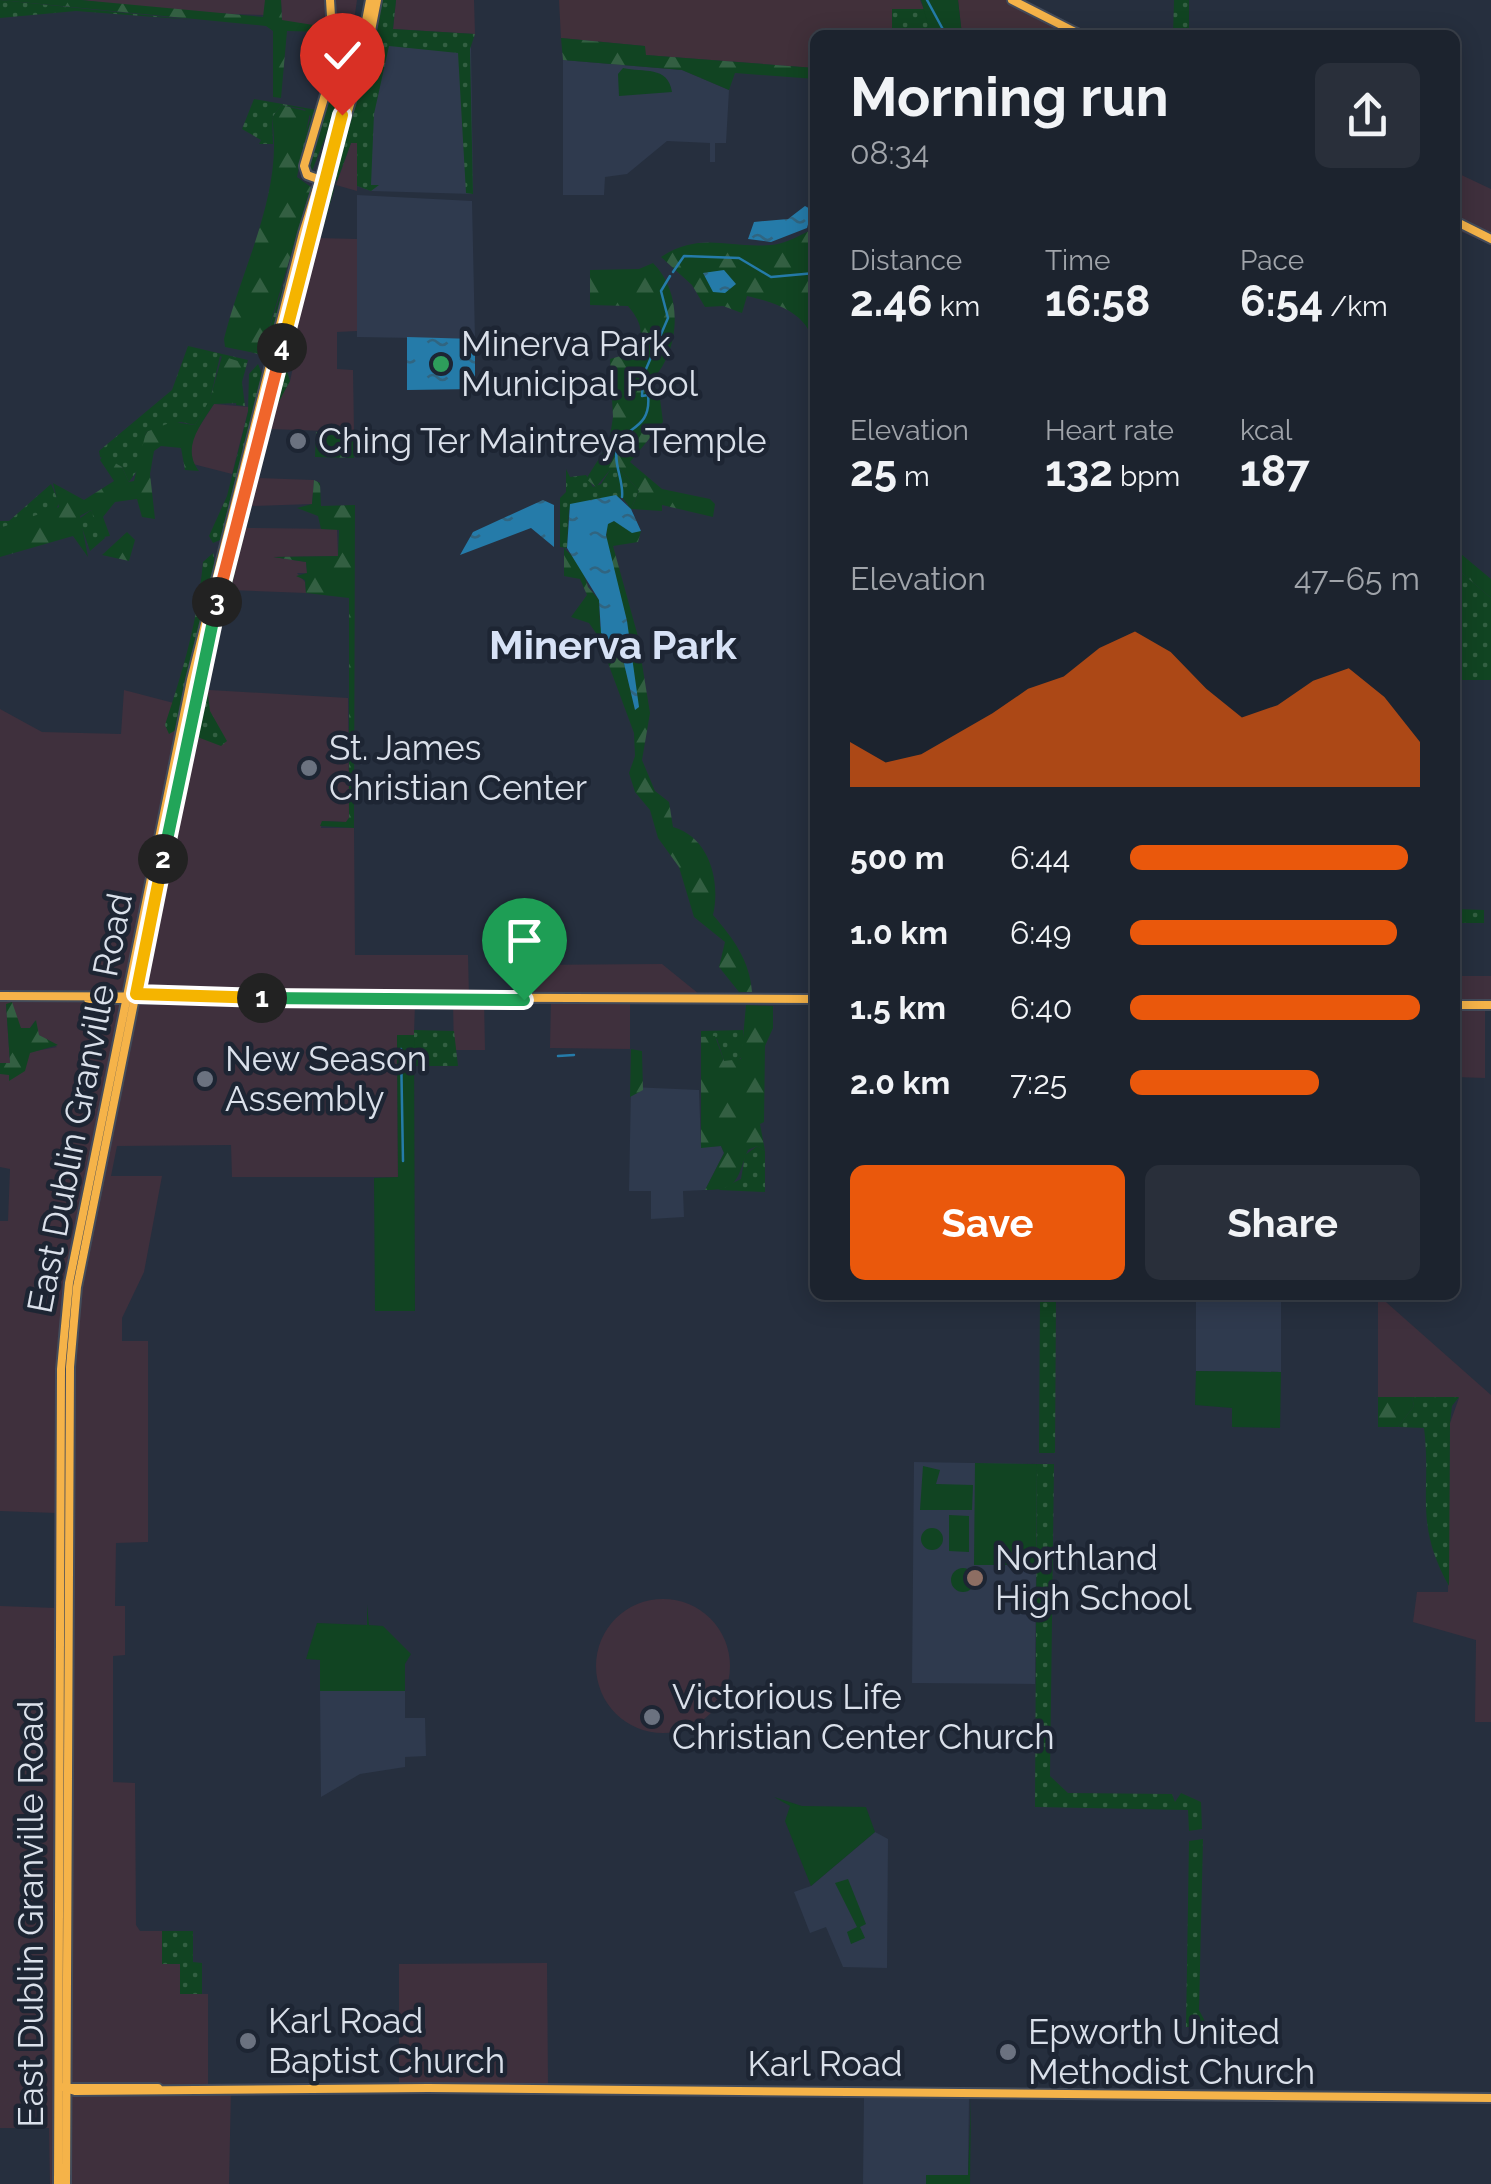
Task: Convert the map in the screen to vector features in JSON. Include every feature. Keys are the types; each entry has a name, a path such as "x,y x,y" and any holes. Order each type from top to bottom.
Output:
{"main road":[{"path":"322,180 307,175 304,166 334,64 330,0"},
{"path":"274,363 289,286 364,46 373,0"},
{"path":"1012,0 1071,30"},
{"path":"322,180 364,46"},
{"name":"East Dublin Granville Road","path":"80,1247 182,742 191,680 322,180"},
{"path":"1460,224 1491,239"},
{"name":"East Dublin Granville Road","path":"66,2184 59,1607 68,1324 95,1152 172,811 182,742 261,430 274,363"},
{"path":"0,996 810,999"},
{"path":"1460,1005 1491,1005"},
{"name":"East Dublin Granville Road","path":"58,2184 68,1832 70,1607 65,1414"},
{"path":"60,1526 64,1598 70,1607"},
{"path":"59,1607 65,1616 68,1676"},
{"path":"59,1741 68,1832"},
{"name":"Karl Road","path":"62,2087 1491,2098"}],"shaded area":[{"path":"81,0 265,0 265,15 177,12"},
{"path":"281,0 357,0 354,21 334,20 328,28 282,21"},
{"path":"396,0 474,0 475,34 393,29"},
{"path":"559,0 920,0 924,9 892,9 892,30 810,30 810,68 645,55 644,46 561,38"},
{"path":"958,0 1006,0 1061,30 961,30"},
{"path":"374,35 471,44 473,194 371,191 357,186"},
{"path":"563,60 682,70 729,90 726,143 715,143 715,162 710,162 710,143 667,141 627,174 605,177 604,195 563,195"},
{"path":"351,143 357,143 357,191 336,185"},
{"path":"1460,174 1491,189 1491,245 1460,231"},
{"path":"357,195 472,201 475,339 357,337"},
{"path":"317,238 357,239 357,331 337,332 337,369 353,370 354,432 270,429 277,403 290,381 297,349 296,322"},
{"path":"214,404 249,407 232,474 193,464 190,441"},
{"path":"258,478 314,480 312,504 251,506"},
{"path":"245,528 337,529 338,556 274,557 306,562 307,573 297,573 305,582 306,593 230,590"},
{"path":"193,689 348,698 349,818 346,822 322,821 321,828 354,828 355,955 468,955 469,997 484,998 485,1050 454,1050 453,1003 415,1003 414,1035 397,1036 398,1177 232,1177 231,1145 117,1146 111,1176 162,1176 144,1272 122,1318 122,1341 148,1341 148,1542 116,1543 115,1606 125,1606 125,1655 113,1656 113,1782 135,1783 136,1925 140,1931 162,1931 162,1963 180,1964 180,1994 208,1994 208,2088 231,2088 229,2184 50,2184 49,2128 0,2128 0,1606 56,1608 57,1513 0,1511 0,1221 8,1221 10,1169 0,1167 0,1074 9,1074 30,1052 57,1047 39,1035 35,1021 30,1028 21,1029 6,1004 10,1063 0,1063 0,709 42,732 121,734 124,690 189,707"},
{"path":"662,964 699,994 702,1003 630,1004 630,1049 550,1048 551,999 521,999 521,965"},
{"path":"1460,976 1491,976 1491,1005 1485,1005 1485,1078 1460,1077"},
{"path":"631,1087 699,1090 701,1147 721,1146 724,1153 705,1190 683,1191 684,1217 651,1219 651,1191 629,1191"},
{"path":"1196,1300 1281,1300 1281,1372 1196,1371"},
{"path":"1378,1300 1384,1300 1491,1395 1491,1722 1475,1722 1476,1640 1413,1622 1417,1592 1448,1592 1450,1423 1459,1398 1378,1397"},
{"name":"Northland High School","path":"914,1462 1037,1464 1035,1684 912,1683"},
{"path":"663,1599 689,1604 711,1618 725,1640 730,1666 725,1692 711,1714 689,1728 663,1733 637,1728 615,1714 601,1692 596,1666 601,1640 615,1618 637,1604"},
{"path":"320,1691 405,1691 405,1718 425,1718 426,1756 405,1757 405,1767 360,1774 321,1797"},
{"path":"875,1832 888,1839 887,1968 843,1967 826,1927 810,1933 794,1892 811,1886"},
{"path":"547,1963 548,2085 399,2084 399,1964"},
{"path":"864,2098 969,2099 968,2175 926,2175 926,2184 863,2184"}],"green space":[{"path":"0,0 194,20 76,11 0,18"},
{"path":"0,0 81,0 263,17 265,0 281,0 282,20 326,27 329,32 287,31 281,98 273,97 273,31 266,26"},
{"path":"381,0 396,0 393,29 475,34 470,49 473,194 466,193 458,53 389,46 374,114 371,185 379,185 371,191 357,186 357,143 351,143 337,181 334,178"},
{"path":"921,0 958,0 961,30 930,30"},
{"path":"1174,0 1189,0 1189,30 1173,30"},
{"path":"892,9 924,9 934,30 892,30"},
{"path":"334,27 361,27 344,89 312,171 309,161 335,70"},
{"path":"561,38 645,46 646,55 810,68 810,79 735,73 729,90 682,70 563,60"},
{"path":"623,68 660,74 670,83 672,92 619,96 618,74"},
{"path":"254,99 317,110 303,155 301,146 311,117 304,109 281,105 272,118 273,144 259,144 261,140 242,129"},
{"path":"281,105 310,112 297,177 311,187 263,349 250,352 225,347 224,339 267,202 274,146 272,118"},
{"path":"334,190 296,322 296,358 289,361 284,353 329,191"},
{"path":"810,228 810,334 798,317 778,305 747,296 742,313 723,306 705,307 692,285 661,257 675,249 702,243 780,244"},
{"path":"294,251 268,349 262,355 250,352 263,349"},
{"path":"653,263 670,291 675,324 667,357 649,383 659,391 663,422 630,462 662,489 710,499 715,504 713,517 662,505 662,511 631,509 639,491 620,469 610,470 596,487 586,479 609,443 613,417 610,359 631,353 640,335 639,324 628,306 590,305 590,270 639,269"},
{"path":"188,346 248,360 242,382 245,406 236,405 243,363 220,356 210,400 195,425 181,422 146,432 141,465 129,482 122,467 100,457 99,451 172,390"},
{"path":"222,356 244,363 238,403 214,404 203,421 192,446 199,471 185,470 181,448 161,446 154,451 150,474 155,519 142,517 137,499 115,502 103,517 110,536 103,537 91,510 80,516 88,557 73,536 0,557 0,528 59,507 53,483 84,500 114,481 100,460 103,456 122,467 129,482 134,481 146,432 172,422 195,425 210,399"},
{"path":"258,364 262,374 220,540 213,543 209,536 227,496 248,412 249,374"},
{"path":"287,371 290,381 275,409 207,686 210,711 227,741 221,746 192,735 200,689 255,463 280,373"},
{"path":"316,432 354,432 354,458 315,457"},
{"path":"566,469 570,477 586,475 593,487 601,484 610,470 620,469 639,491 631,509 622,497 569,510 567,548 560,547 560,498 566,492"},
{"path":"314,480 320,483 321,506 355,505 354,828 320,826 322,821 346,822 349,818 349,598 306,593 305,580 296,576 307,573 306,562 273,557 338,556 339,530 321,529 318,516 297,508 312,504"},
{"path":"51,484 59,503 55,512 0,528 0,521 9,521"},
{"path":"91,510 105,538 90,551 79,519"},
{"path":"614,521 641,531 638,542 613,546 637,633 650,713 642,760 655,791 669,802 673,827 696,840 704,850 715,888 713,915 739,950 752,992 739,992 719,967 725,942 694,917 679,867 658,838 650,810 635,792 629,773 635,756 634,733 598,636 589,623 571,617 587,595 580,579 564,576 564,548 581,565 588,587 599,600 600,626 622,655 635,709 627,621 606,542 607,524"},
{"path":"127,532 135,540 129,561 102,555"},
{"path":"213,553 200,637 176,730 169,734 165,725 189,645 203,562"},
{"path":"1460,553 1491,579 1491,598 1460,571"},
{"path":"1460,571 1491,598 1491,680 1460,680"},
{"path":"1460,909 1484,910 1484,923 1460,923"},
{"path":"12,1002 21,1028 30,1028 36,1020 39,1035 58,1045 30,1053 25,1071 9,1081 9,1075 0,1074 0,1063 10,1063 6,1004"},
{"path":"746,1005 773,1006 773,1028 765,1046 764,1122 760,1124 765,1151 757,1146 748,1150 731,1185 705,1190 724,1153 721,1146 701,1148 701,1037 715,1036 724,1061 741,1059"},
{"path":"414,1030 454,1031 458,1066 414,1066"},
{"path":"743,1030 743,1056 736,1062 724,1061 717,1039 701,1037 701,1031"},
{"path":"397,1035 414,1035 415,1311 375,1311 374,1178 398,1177"},
{"path":"631,1049 642,1051 643,1090 630,1097"},
{"path":"757,1146 765,1151 765,1192 718,1190 741,1179 745,1155"},
{"path":"1040,1300 1056,1300 1055,1453 1039,1453"},
{"path":"1196,1371 1281,1372 1280,1428 1232,1427 1232,1408 1195,1405"},
{"path":"1378,1397 1412,1397 1414,1406 1398,1427 1378,1427"},
{"path":"1412,1397 1459,1397 1452,1406 1450,1423 1449,1586 1427,1524 1424,1428 1398,1427 1414,1406"},
{"path":"975,1463 1037,1464 1036,1565 974,1565"},
{"path":"1037,1464 1054,1464 1050,1776 1068,1793 1172,1794 1175,1802 1181,1793 1201,1802 1202,1829 1189,1831 1188,1810 1035,1807"},
{"path":"923,1466 940,1470 936,1484 973,1485 972,1510 920,1510"},
{"path":"949,1515 969,1516 969,1552 949,1551"},
{"path":"928,1528 936,1528 943,1539 936,1550 928,1550 921,1543 921,1535"},
{"path":"963,1568 975,1580 963,1592 951,1580"},
{"path":"367,1605 369,1625 383,1626 411,1654 405,1664 405,1691 320,1691 320,1660 306,1659 317,1623 367,1625"},
{"path":"774,1797 802,1806 866,1807 875,1832 811,1886 785,1821 790,1806"},
{"path":"1203,1839 1199,2010 1208,2027 1186,2027 1189,1841"},
{"path":"848,1879 866,1924 860,1927 865,1938 851,1944 847,1932 857,1927 835,1883"},
{"path":"162,1931 193,1931 193,1962 202,1963 202,1994 180,1994 180,1964 162,1964"},
{"path":"971,2099 970,2184 926,2184 926,2175 968,2175"}],"water":[{"path":"805,206 810,209 807,228 771,242 748,239 754,222 788,219"},
{"path":"724,270 736,284 725,293 713,292 703,273"},
{"name":"Minerva Park Municipal Pool","path":"407,337 475,339 475,389 407,390"},
{"path":"616,495 631,509 641,531 632,533 614,521 608,524 606,535 627,621 639,707 635,710 622,655 601,633 599,600 567,548 570,504"},
{"path":"543,500 554,505 554,547 531,528 460,555 473,532"}],"waterway":[{"path":"927,0 943,30"},
{"path":"673,272 684,256 739,258 771,277 810,273"},
{"path":"622,497 617,448 646,415 648,395 642,396 643,376 668,318 661,291 670,276"},
{"path":"401,1049 403,1161"},
{"path":"558,1056 574,1055"}],"place":[{"name":"Minerva Park Municipal Pool","path":"441,364"},
{"name":"Ching Ter Maintreya Temple","path":"298,441"},
{"name":"St. James Christian Center","path":"309,768"},
{"name":"New Season Assembly","path":"205,1079"},
{"name":"Northland High School","path":"975,1578"},
{"name":"Victorious Life Christian Center Church","path":"652,1717"},
{"name":"Karl Road Baptist Church","path":"248,2041"},
{"name":"Epworth United Methodist Church","path":"1008,2052"}],"district":[{"name":"Minerva Park","path":"613,645"}],"route":[{"path":"342,115 323,176 326,182 198,683 136,994 524,1000"}]}
